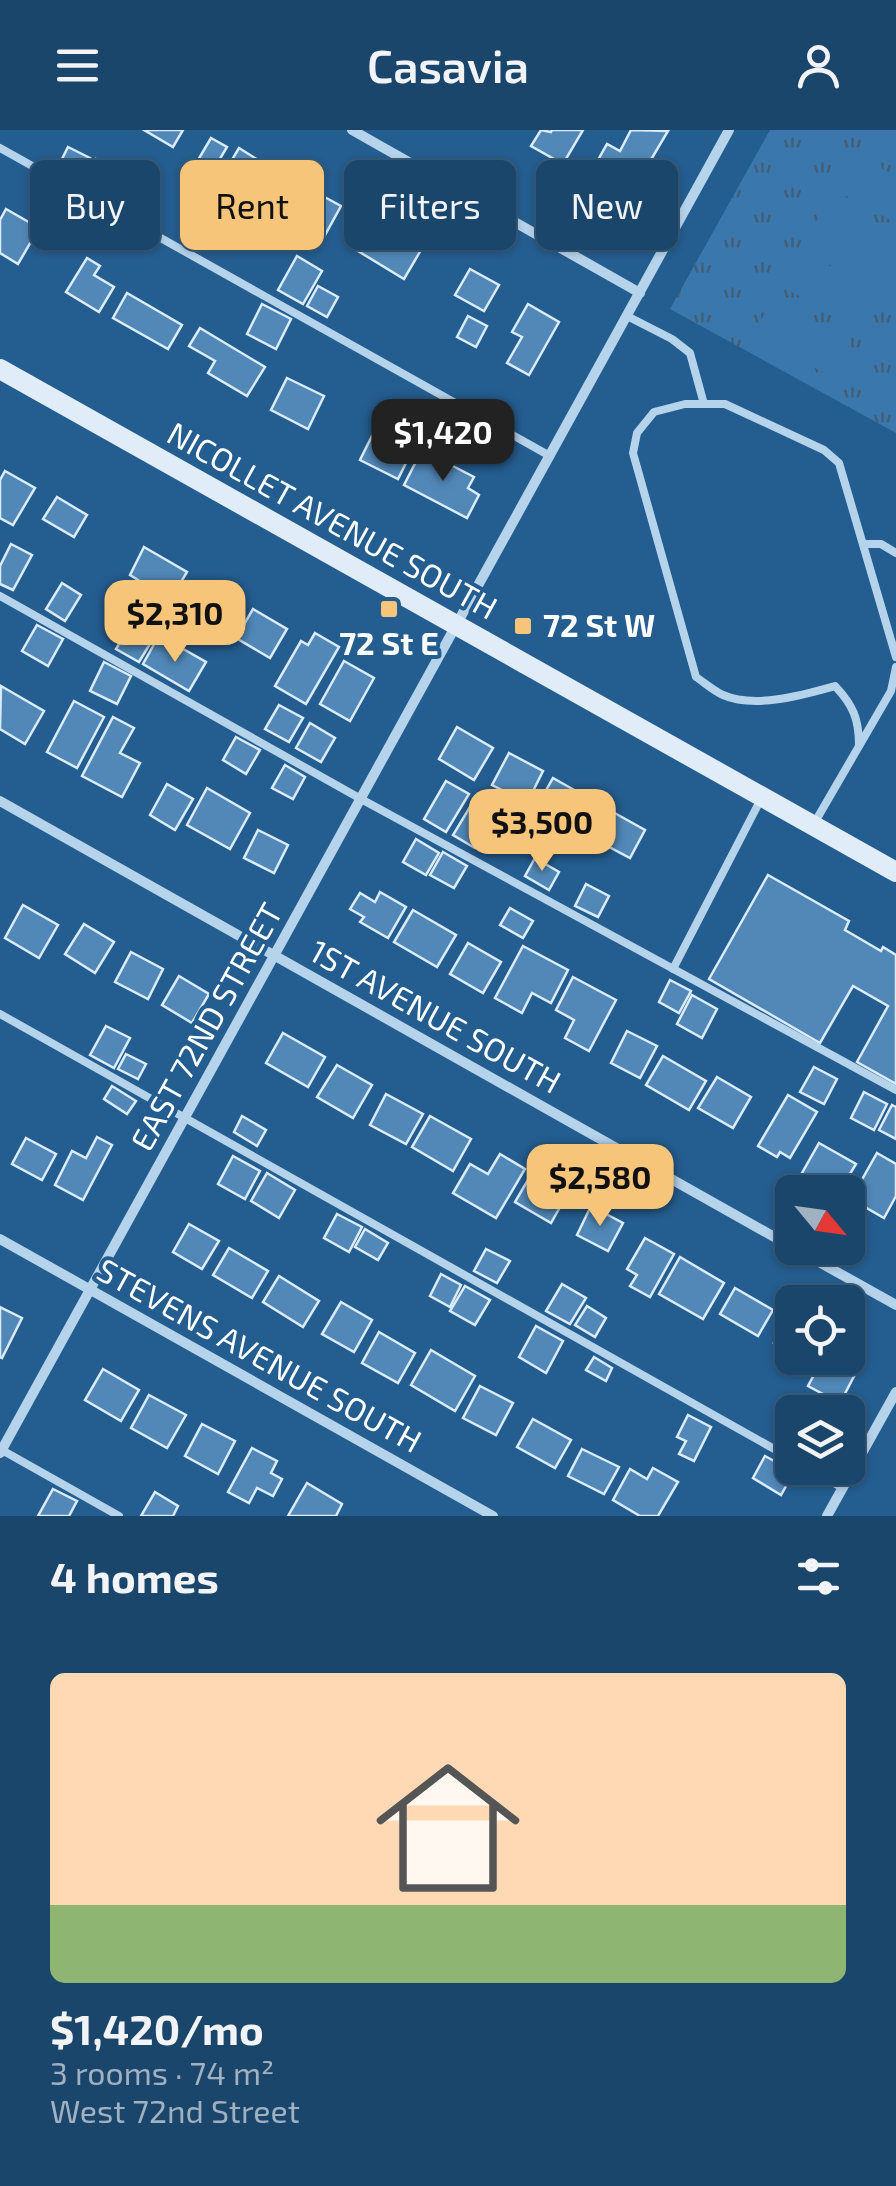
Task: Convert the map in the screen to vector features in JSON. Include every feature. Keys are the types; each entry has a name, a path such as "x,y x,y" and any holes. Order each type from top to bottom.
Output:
{"main road":[{"name":"NICOLLET AVENUE SOUTH","path":"0,368 896,872"}],"street":[{"path":"352,130 640,294"},
{"name":"EAST 72ND STREET","path":"1,1450 729,130"},
{"name":"1ST AVENUE SOUTH","path":"0,801 775,1237"},
{"name":"STEVENS AVENUE SOUTH","path":"0,1239 493,1516"},
{"name":"1ST AVENUE SOUTH","path":"825,1265 896,1305"},
{"path":"828,1516 896,1392"}],"lane":[{"path":"0,148 550,456"},
{"path":"628,316 690,353 704,404"},
{"path":"859,745 859,722 850,701 836,686 798,696 747,702 724,695 696,678 633,453 638,433 654,412 686,404 725,404 824,450 840,463 896,656"},
{"path":"863,544 881,544 896,552"},
{"path":"0,596 361,799 896,1090"},
{"path":"813,826 890,692 896,667"},
{"path":"673,969 762,797"},
{"path":"0,1014 775,1450"},
{"path":"1,1450 120,1516"},
{"path":"838,1485 843,1488"}],"green space":[{"path":"770,130 896,130 896,433 670,309"},
{"path":"854,153 896,176 896,223 834,189"},
{"path":"827,202 896,239 896,261 885,280 807,238"},
{"path":"800,250 879,292 859,329 781,286"},
{"path":"773,298 851,341 832,377 753,335"}],"building":[{"path":"144,130 183,130 173,147"},
{"path":"541,130 583,130 565,160 556,160 531,146"},
{"path":"631,130 668,131 651,160 598,160 607,144 620,151"},
{"path":"211,138 227,147 219,160 198,160"},
{"path":"68,147 90,158 89,160 62,160"},
{"path":"239,148 258,160 232,160"},
{"path":"324,197 341,206 324,237"},
{"path":"6,209 30,223 30,243 18,264 0,253 0,220"},
{"path":"356,250 421,250 404,279"},
{"path":"297,256 322,271 303,304 278,290"},
{"path":"87,258 100,266 94,275 114,287 99,312 66,292"},
{"path":"470,269 499,285 484,311 455,295"},
{"path":"318,286 338,297 327,317 307,306"},
{"path":"127,293 182,325 168,349 113,318"},
{"path":"262,304 291,319 276,349 247,334"},
{"path":"528,304 559,322 529,375 507,363 522,337 512,332"},
{"path":"468,316 487,326 476,347 457,337"},
{"path":"200,328 265,367 247,396 208,373 215,361 189,346"},
{"path":"287,378 324,396 308,429 271,410"},
{"path":"446,408 467,419 454,445 433,433"},
{"path":"372,436 410,455 398,479 360,460"},
{"path":"422,450 474,477 468,488 479,495 467,518 404,485"},
{"path":"5,471 35,488 13,525 0,518 0,480"},
{"path":"57,497 87,515 74,537 43,519"},
{"path":"11,544 32,555 13,590 0,584 0,566"},
{"path":"144,547 187,572 171,599 158,591 153,599 134,587 138,580 130,575"},
{"path":"203,582 236,601 221,628 188,609"},
{"path":"62,583 81,595 65,621 46,609"},
{"path":"253,609 287,629 270,658 236,638"},
{"path":"37,625 63,639 48,666 22,651"},
{"path":"130,625 153,639 139,662 116,649"},
{"path":"315,633 339,647 306,704 275,686 301,641 308,645"},
{"path":"157,639 206,662 189,691 143,664"},
{"path":"344,661 374,678 350,721 320,704"},
{"path":"104,662 131,676 117,704 90,691"},
{"path":"1,686 44,711 25,744 0,729"},
{"path":"74,701 104,717 77,768 47,752"},
{"path":"279,705 303,718 289,742 265,729"},
{"path":"113,717 134,728 120,753 140,763 122,797 82,776"},
{"path":"310,723 335,738 321,762 296,748"},
{"path":"457,727 493,748 474,780 439,759"},
{"path":"236,737 260,750 246,774 223,760"},
{"path":"509,753 543,771 527,803 492,785"},
{"path":"285,765 305,777 293,799 272,788"},
{"path":"553,778 597,803 579,835 535,810"},
{"path":"446,781 469,794 446,832 424,819"},
{"path":"167,784 193,799 175,830 150,815"},
{"path":"207,788 250,813 230,849 187,825"},
{"path":"473,802 495,815 475,848 453,835"},
{"path":"611,811 645,830 630,858 596,840"},
{"path":"258,830 288,845 274,873 244,858"},
{"path":"416,839 439,853 426,875 403,862"},
{"path":"443,852 467,866 454,888 430,875"},
{"path":"535,858 559,872 549,890 525,876"},
{"path":"768,875 849,921 845,930 881,951 883,947 896,955 896,1084 857,1062 888,1006 853,986 820,1043 709,979"},
{"path":"586,884 609,896 598,917 575,906"},
{"path":"380,892 406,907 388,938 360,922 364,917 350,909 360,893 375,902"},
{"path":"23,905 58,925 39,958 5,938"},
{"path":"510,908 533,921 523,938 500,925"},
{"path":"413,910 456,935 437,967 394,942"},
{"path":"84,924 114,942 95,973 65,954"},
{"path":"468,943 501,962 483,993 450,974"},
{"path":"523,946 568,970 551,1003 532,993 522,1013 495,998"},
{"path":"131,952 163,969 148,999 115,982"},
{"path":"179,976 209,994 192,1023 162,1005"},
{"path":"573,977 616,1000 589,1051 565,1038 574,1020 556,1010"},
{"path":"670,980 691,991 679,1013 659,1002"},
{"path":"692,995 717,1009 702,1038 677,1024"},
{"path":"106,1026 130,1038 114,1068 90,1055"},
{"path":"627,1031 657,1046 640,1078 611,1063"},
{"path":"283,1033 325,1057 308,1087 266,1063"},
{"path":"126,1054 146,1064 138,1079 118,1069"},
{"path":"663,1056 706,1081 689,1110 646,1085"},
{"path":"337,1065 372,1085 353,1118 317,1097"},
{"path":"814,1067 837,1079 824,1104 800,1092"},
{"path":"717,1077 751,1097 733,1128 698,1108"},
{"path":"112,1086 136,1101 127,1114 104,1099"},
{"path":"864,1092 887,1104 874,1130 851,1118"},
{"path":"386,1094 423,1114 406,1144 370,1125"},
{"path":"788,1095 817,1112 790,1158 780,1152 777,1157 758,1146"},
{"path":"892,1105 896,1107 896,1139 879,1130"},
{"path":"242,1116 266,1130 257,1146 234,1132"},
{"path":"430,1116 471,1139 453,1171 412,1147"},
{"path":"97,1137 112,1145 83,1200 55,1185 72,1151 86,1158"},
{"path":"26,1138 56,1154 42,1180 12,1164"},
{"path":"819,1143 856,1164 849,1175 802,1173"},
{"path":"877,1153 896,1164 896,1196 884,1218 865,1207 865,1175"},
{"path":"500,1154 525,1169 496,1218 453,1193 470,1164 488,1174"},
{"path":"233,1156 260,1171 245,1199 218,1184"},
{"path":"267,1173 295,1190 279,1218 251,1201"},
{"path":"532,1173 568,1193 551,1223 515,1202"},
{"path":"591,1206 623,1223 608,1251 577,1235"},
{"path":"337,1214 362,1227 349,1252 324,1238"},
{"path":"189,1224 219,1241 202,1269 173,1252"},
{"path":"365,1229 388,1243 378,1260 355,1247"},
{"path":"645,1238 674,1254 650,1297 630,1286 637,1275 627,1269"},
{"path":"229,1248 268,1271 252,1298 213,1275"},
{"path":"486,1249 510,1261 497,1283 474,1271"},
{"path":"680,1257 724,1283 703,1319 659,1294"},
{"path":"441,1274 461,1285 450,1307 430,1296"},
{"path":"279,1276 319,1301 303,1327 263,1302"},
{"path":"562,1284 586,1298 570,1324 546,1311"},
{"path":"465,1286 490,1300 475,1325 450,1311"},
{"path":"735,1288 773,1310 758,1336 720,1314"},
{"path":"341,1302 372,1320 354,1352 322,1334"},
{"path":"587,1306 606,1318 595,1337 575,1325"},
{"path":"0,1307 22,1318 2,1358 0,1357"},
{"path":"536,1326 563,1341 546,1373 519,1357"},
{"path":"379,1332 415,1353 398,1383 362,1363"},
{"path":"431,1350 475,1376 455,1411 411,1385"},
{"path":"594,1357 612,1368 606,1381 586,1370"},
{"path":"103,1369 139,1390 121,1421 85,1400"},
{"path":"814,1375 855,1375 844,1395 825,1395 808,1386"},
{"path":"480,1386 513,1403 496,1435 463,1418"},
{"path":"149,1395 186,1415 167,1448 131,1428"},
{"path":"688,1415 711,1427 694,1461 679,1454 686,1441 677,1437"},
{"path":"533,1419 571,1440 555,1468 517,1447"},
{"path":"202,1424 235,1441 218,1474 185,1456"},
{"path":"252,1448 277,1461 271,1473 282,1479 273,1496 257,1488 249,1503 228,1492"},
{"path":"582,1449 619,1467 604,1494 568,1476"},
{"path":"765,1456 775,1462 775,1485 787,1485 781,1495 753,1478"},
{"path":"653,1468 678,1482 658,1516 640,1516 613,1500 630,1469 647,1479"},
{"path":"307,1483 342,1504 336,1516 288,1516"},
{"path":"53,1489 77,1501 69,1516 38,1516"},
{"path":"155,1492 178,1506 173,1516 141,1516"}],"place":[{"name":"72 St E","path":"389,609"},
{"name":"72 St W","path":"523,626"}]}
